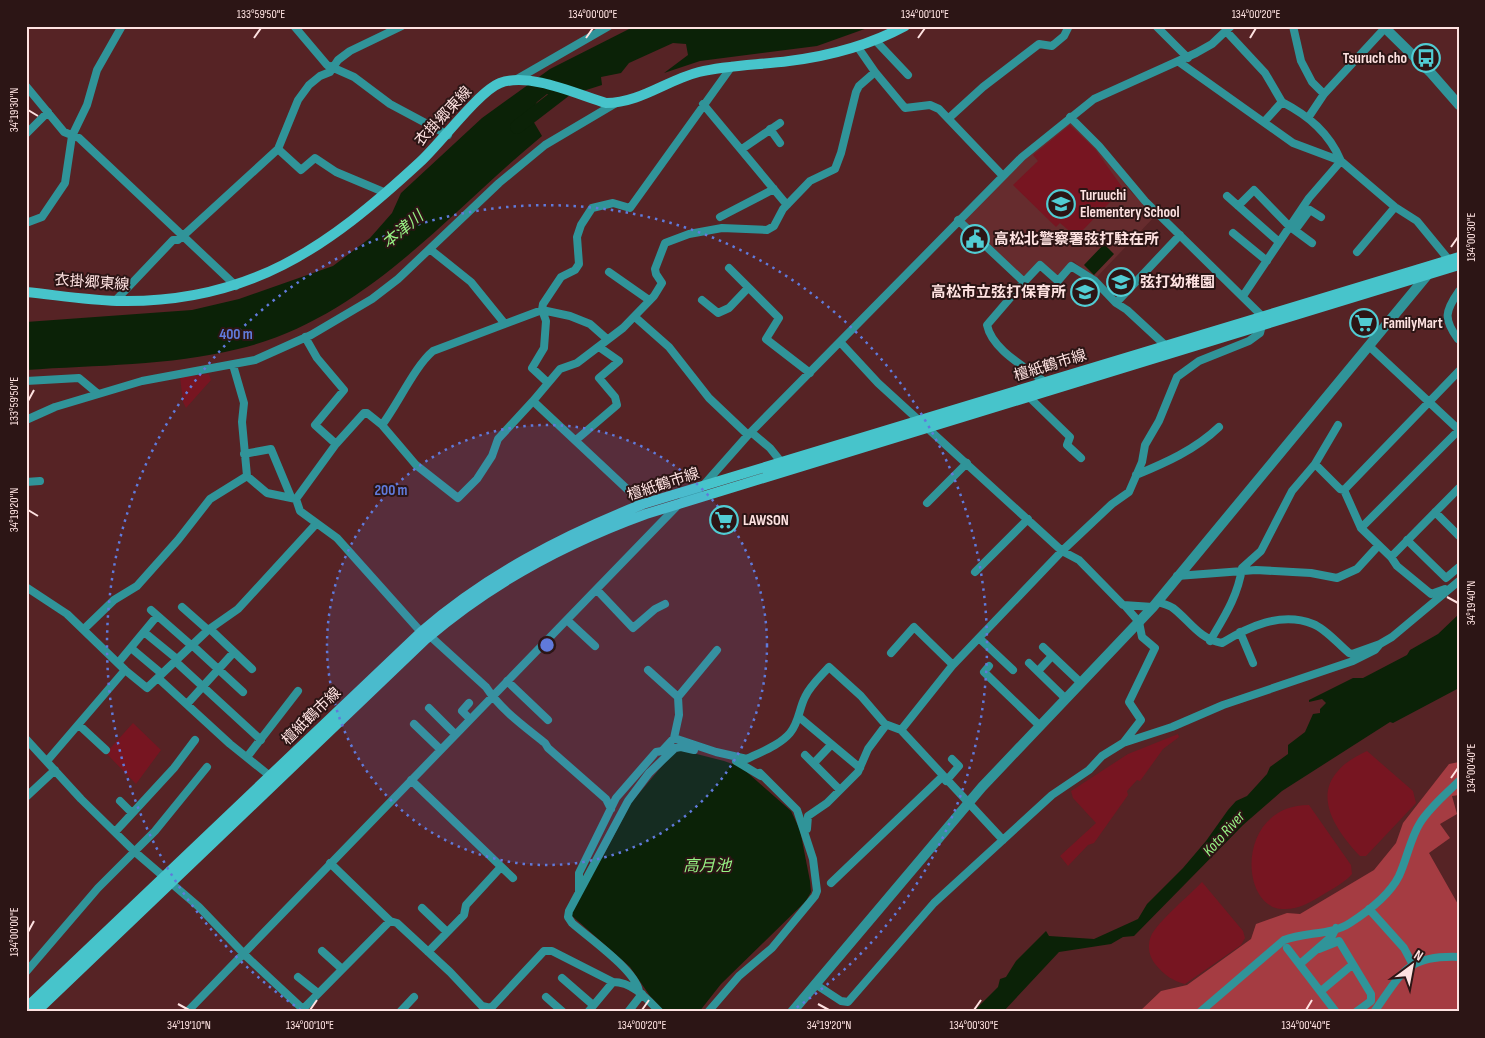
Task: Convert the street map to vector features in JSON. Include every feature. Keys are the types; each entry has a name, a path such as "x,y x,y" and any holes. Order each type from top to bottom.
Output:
{"main road":[{"path":"521,79 611,103 648,93 681,77 732,66 791,61 857,46 905,26"},
{"name":"衣掛郷東線","path":"26,292 115,301 150,300 216,291 236,286 273,270 326,241 360,216 386,193 448,134 491,88 499,84 521,79"},
{"name":"檀紙鶴市線","path":"26,1008 168,880 425,634 532,565 608,528 680,503 1029,397 1454,258"},
{"name":"檀紙鶴市線","path":"36,1012 270,776 479,587 526,558 568,536 643,504 1166,346 1459,265"}],"street":[{"path":"26,223 42,217 65,183 72,136 87,105 98,70 122,26"},
{"path":"294,26 333,69 354,77 390,104 448,134"},
{"path":"115,301 172,240 178,240 184,235 278,149 298,100 309,85 333,69 338,60 350,51 402,26"},
{"path":"521,79 609,26"},
{"path":"949,118 983,87 1040,44 1052,46 1064,36 1069,26"},
{"path":"1156,26 1188,58"},
{"path":"1294,26 1301,61 1312,82 1324,94"},
{"path":"1308,118 1324,94 1384,27 1431,72 1459,104"},
{"path":"186,1012 243,951 412,780 680,503 702,487 750,433 1002,175 1094,99 1188,58 1212,44 1228,29 1265,73 1282,102 1316,123 1329,139 1341,161"},
{"path":"875,40 908,75"},
{"path":"857,46 875,72 905,108 930,105 939,109 1002,175"},
{"path":"1179,62 1293,143 1341,161 1395,207 1417,221 1454,258"},
{"path":"547,382 532,368 544,348 546,321 542,304 561,277 575,270 579,264 577,237 581,225 592,208 613,203 630,208 732,66"},
{"path":"293,498 320,468 336,444 364,413 367,413 382,425 416,465 458,498 476,479 492,456 498,439 533,401 547,382 560,369 577,363 623,328 650,300 662,283 655,269 665,243 689,234 722,228 767,230 774,226 787,205 810,181 835,169 842,153 856,92 859,86 875,72"},
{"path":"26,86 64,132 79,138 236,286"},
{"path":"1264,122 1282,102"},
{"path":"26,420 97,393 142,381 255,360 305,337 372,299 431,250 521,164 546,145 611,103"},
{"path":"703,104 787,205"},
{"path":"26,134 48,112"},
{"path":"901,730 953,665 1062,551 1112,504 1129,492 1142,462 1144,445 1160,421 1177,377 1199,361 1250,341 1260,333 1262,321 1243,296 1140,196 1099,146 1070,117"},
{"path":"742,149 780,123"},
{"path":"770,129 780,142"},
{"path":"278,149 301,170 315,158 336,172 386,193"},
{"path":"1292,228 1309,198 1341,161"},
{"path":"720,216 774,189"},
{"path":"1238,206 1254,190 1292,228 1312,243"},
{"path":"1227,196 1279,242"},
{"path":"1357,252 1395,207"},
{"path":"1243,296 1279,242 1292,228 1310,210 1321,217"},
{"path":"958,220 1024,282"},
{"path":"1233,233 1267,261"},
{"path":"1116,303 1180,235"},
{"path":"431,250 472,282 505,324"},
{"path":"792,1012 969,802 1156,604 1177,576 1438,263"},
{"path":"1045,382 1016,363 988,334 987,326 1040,265 1058,281 1072,266 1095,281 1116,303 1127,310 1166,346"},
{"path":"729,268 779,318 766,339 810,373"},
{"path":"609,272 650,300"},
{"path":"702,300 718,313 729,308 748,288"},
{"path":"1458,340 1447,323 1448,310 1459,290"},
{"path":"382,425 426,357 432,351 542,310 570,316 590,324 607,339"},
{"path":"634,317 669,347 709,398 770,448 782,463"},
{"path":"305,337 317,358 344,390 315,425 336,444"},
{"path":"840,343 878,383 1062,551 1079,560 1140,622 1142,637 1155,648 1129,702 1141,720 1123,743"},
{"path":"1361,528 1459,430 1369,346"},
{"path":"576,440 617,405 615,397 599,378 620,361 599,347"},
{"path":"233,365 244,403 242,422 247,476 267,493 293,498"},
{"path":"1344,490 1459,371"},
{"path":"26,381 79,378 97,393"},
{"path":"1029,397 1070,437 1067,445 1082,458"},
{"path":"533,401 643,504"},
{"path":"1210,641 1235,599 1241,583 1242,570 1262,551 1292,491 1315,464 1338,425"},
{"path":"1136,475 1162,464 1204,441 1219,428"},
{"path":"244,454 271,449 300,511 337,538 425,634 486,687 492,696 606,799 610,809"},
{"path":"928,503 967,463"},
{"path":"1315,464 1340,489 1344,490 1361,528 1391,557 1396,566 1432,594 1445,588 1450,589"},
{"path":"84,629 114,600 137,586 173,546 210,499 247,476"},
{"path":"26,482 40,481"},
{"path":"1391,557 1459,488"},
{"path":"1435,512 1459,536"},
{"path":"975,572 1028,519"},
{"path":"26,587 67,614 146,688 209,629 238,609 316,524"},
{"path":"1407,540 1446,578 1459,567"},
{"path":"1177,576 1242,570 1311,573 1337,578 1357,568 1378,546"},
{"path":"1126,607 1156,604 1172,607 1198,633 1210,641 1222,643 1240,632 1261,623 1280,619 1297,620 1314,624 1349,653 1380,644 1392,637 1459,581"},
{"path":"597,590 633,628 655,609 665,604"},
{"path":"182,607 252,669"},
{"path":"151,610 243,692"},
{"path":"118,663 157,616"},
{"path":"568,620 595,646"},
{"path":"891,653 914,627 953,665"},
{"path":"144,632 260,740"},
{"path":"1240,632 1254,664"},
{"path":"979,638 1013,670"},
{"path":"816,984 842,1001 848,1002 934,903 1052,795 1090,770 1102,756 1123,743 1172,727 1223,705 1354,661 1375,650 1380,644"},
{"path":"1043,647 1081,684"},
{"path":"131,648 187,704 270,776"},
{"path":"579,892 579,873 623,786 656,752 662,751 674,738 679,715 678,697 717,650"},
{"path":"187,704 234,652"},
{"path":"1038,671 1052,656"},
{"path":"1029,663 1066,699"},
{"path":"989,666 984,672 1040,726"},
{"path":"747,759 782,740 790,732 799,717 808,692 829,667 861,696 886,724 901,730 926,755 944,779 969,802 1002,840"},
{"path":"47,761 125,670"},
{"path":"648,670 678,697"},
{"path":"507,681 535,702 548,720"},
{"path":"247,757 298,691"},
{"path":"469,703 462,711 470,719"},
{"path":"428,708 455,734"},
{"path":"799,717 860,768"},
{"path":"414,724 440,749"},
{"path":"806,836 808,816 827,803 860,768 868,749 886,724"},
{"path":"79,725 106,750"},
{"path":"674,738 743,763 761,776 797,810 806,836 816,883 816,891 812,901 772,948 738,976 708,1012"},
{"path":"26,739 114,832 168,880 305,1011 318,993 390,921"},
{"path":"114,832 174,768 194,740"},
{"path":"814,763 832,745"},
{"path":"628,1012 640,992 637,983 572,924 568,917 569,911 628,800 649,773 675,748 681,747 707,753 716,752 747,759 759,771 761,776"},
{"path":"805,755 840,790"},
{"path":"831,883 960,766 952,759"},
{"path":"26,972 98,888 155,831 207,767"},
{"path":"26,797 55,770"},
{"path":"412,780 500,868 513,878"},
{"path":"1200,1012 1284,940 1300,934 1349,924 1369,909 1389,890 1399,876 1421,821 1459,780"},
{"path":"120,801 132,813"},
{"path":"330,863 390,921 397,922 482,1006 490,1011 544,951 552,951 613,982 622,982 640,992 660,1012"},
{"path":"428,952 464,915 466,905 500,868"},
{"path":"422,908 447,932"},
{"path":"1369,909 1404,948 1413,965"},
{"path":"1300,964 1332,936 1336,928"},
{"path":"1319,949 1339,941 1371,994 1371,1001 1356,1012"},
{"path":"1287,948 1336,1012"},
{"path":"322,951 342,969"},
{"path":"1374,1012 1394,981 1406,968 1440,956 1459,957"},
{"path":"1321,991 1352,965"},
{"path":"298,976 318,993"},
{"path":"562,978 591,1009 613,982"},
{"path":"400,1012 414,997"},
{"path":"546,997 563,1012"}],"shaded area":[{"name":"Turuuchi Elementery School","path":"1070,120 1098,148 1132,193 1156,215 1095,279 1073,261 1058,278 1040,261 1026,278 1022,277 964,223 963,219 1005,177"},
{"path":"1070,125 1095,149 1122,187 1081,232 1074,235 1060,223 1056,227 1013,185 1038,161 1033,155"},
{"path":"209,374 211,380 186,408 183,402 180,377"},
{"path":"133,723 161,750 136,784 106,753"},
{"path":"1178,734 1179,737 1163,749 1140,781 1137,780 1127,791 1128,795 1094,843 1088,845 1068,866 1060,856 1096,823 1073,798 1071,791 1128,754"},
{"path":"1367,751 1413,791 1416,803 1366,856 1360,856 1337,827 1328,805 1328,793 1331,782 1338,771 1351,760"},
{"path":"1459,762 1459,795 1452,796 1457,814 1440,824 1450,838 1429,853 1459,906 1459,1012 1139,1012 1161,991 1187,985 1251,939 1256,924 1287,913 1300,914 1374,870 1396,843 1403,823 1449,764"},
{"path":"1309,805 1351,865 1352,874 1339,885 1309,903 1299,907 1282,909 1268,904 1258,892 1252,875 1252,856 1257,837 1268,821 1285,809"},
{"path":"1202,882 1243,931 1245,938 1241,945 1185,984 1166,975 1159,969 1149,951 1149,944 1154,930"}],"water":[{"path":"635,26 873,26 817,46 700,61 664,73 688,55 686,44 673,43 629,63 621,73 601,77 602,85 558,99 547,94 537,102 529,114 542,136 401,261 364,289 325,314 283,334 238,349 186,359 26,370 26,322 192,310 239,299 333,266 370,238 392,213 401,193 482,118 550,69"},
{"path":"1104,244 1114,254 1094,275 1084,265"},
{"name":"Koto River","path":"1459,614 1459,688 1393,723 1390,722 1282,791 1243,825 1134,936 1123,937 1111,944 1059,952 1003,1012 973,1012 998,987 1000,979 1006,977 1016,961 1046,931 1049,936 1094,939 1138,919 1147,904 1183,868 1236,801 1247,796 1267,774 1270,767 1288,754 1288,745 1305,732 1313,714 1320,713 1320,709 1326,703 1322,699 1309,702 1309,700 1353,678 1363,678 1407,655 1410,650 1438,634"},
{"name":"高月池","path":"681,750 741,767 791,811 800,830 811,892 806,901 721,984 699,1012 665,1012 650,996 630,967 571,915 574,904 602,858 631,803 672,754"}],"waterway":[{"name":"本津川","path":"517,127 569,87"}],"place":[{"name":"Tsuruch cho","path":"1426,58"},
{"name":"Turuuchi Elementery School","path":"1061,204"},
{"name":"高松北警察署弦打駐在所","path":"975,239"},
{"name":"弦打幼稚園","path":"1121,282"},
{"name":"高松市立弦打保育所","path":"1085,292"},
{"name":"FamilyMart","path":"1364,323"},
{"name":"LAWSON","path":"724,520"}]}
